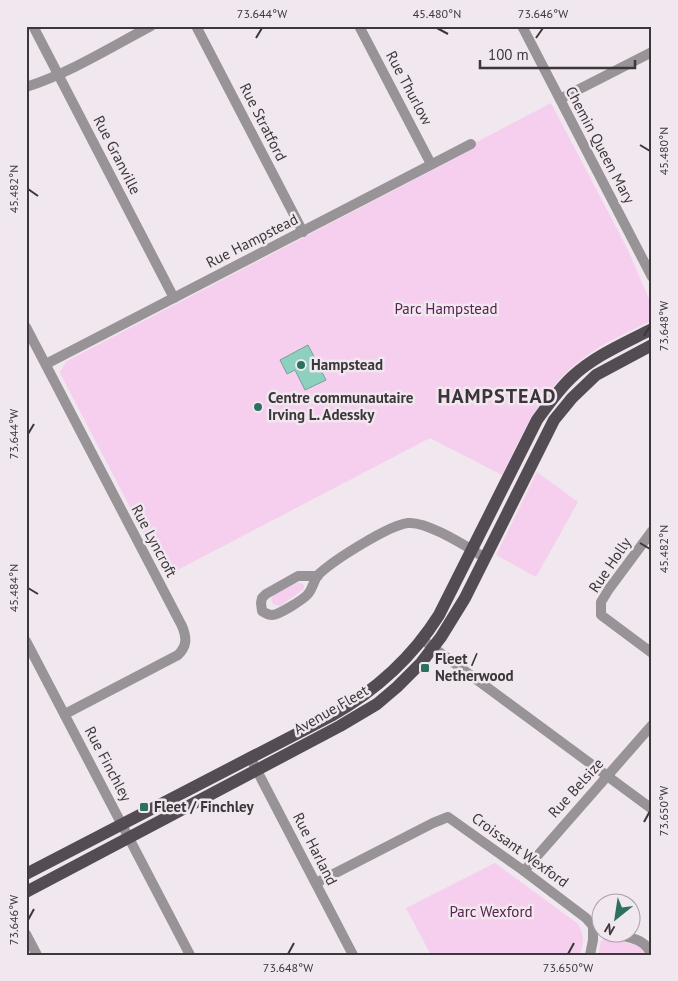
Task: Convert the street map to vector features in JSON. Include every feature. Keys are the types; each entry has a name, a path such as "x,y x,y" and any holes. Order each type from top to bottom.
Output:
{"main road":[{"name":"Avenue Fleet","path":"26,874 250,758 357,700 428,644 439,615 538,420 554,397 573,376 586,366 652,329"},
{"name":"Avenue Fleet","path":"26,892 340,726 371,708 396,687 428,644 455,615 554,420 568,402 596,375 652,345"}],"street":[{"name":"Rue Granville","path":"33,26 174,298"},
{"path":"26,87 58,74 151,26"},
{"name":"Rue Stratford","path":"196,26 303,232"},
{"name":"Rue Thurlow","path":"359,26 431,164"},
{"name":"Chemin Queen Mary","path":"522,26 652,277"},
{"path":"560,99 652,52"},
{"name":"Rue Hampstead","path":"46,364 471,144"},
{"name":"Rue Lyncroft","path":"26,327 182,626 186,641 184,649 178,656 65,714"},
{"path":"318,576 298,576 266,594 262,598 262,611 273,615 293,604 307,595 318,576 341,556 398,525 409,523 428,527 484,557"},
{"name":"Rue Holly","path":"652,531 601,602 601,615 652,653"},
{"name":"Rue Finchley","path":"26,641 190,955"},
{"path":"428,644 652,809"},
{"name":"Rue Belsize","path":"524,871 652,725"},
{"name":"Rue Harland","path":"250,758 353,955"},
{"name":"Croissant Wexford","path":"316,883 448,817 590,921"},
{"path":"26,934 37,955"},
{"path":"640,941 647,946 651,955"}],"green space":[{"name":"Parc Hampstead","path":"551,103 628,250 652,306 652,320 593,352 557,381 536,410 502,475 430,438 166,576 61,375 60,372 65,362 473,149 471,145"},
{"path":"537,472 578,502 536,577 496,555"},
{"path":"297,583 304,585 304,589 280,606 273,604 271,600 273,595"},
{"name":"Parc Wexford","path":"495,863 578,924 583,939 579,955 431,955 406,908"},
{"path":"600,944 632,944 641,947 645,955 598,955"}],"shaded area":[{"name":"Hampstead","path":"308,345 326,380 305,390 295,370 287,374 280,360"}],"place":[{"name":"Hampstead","path":"301,365"},
{"name":"Centre communautaire Irving L. Adessky","path":"258,407"},
{"name":"Fleet / Netherwood","path":"425,668"},
{"name":"Fleet / Finchley","path":"144,807"}],"district":[{"name":"HAMPSTEAD","path":"497,396"}]}
